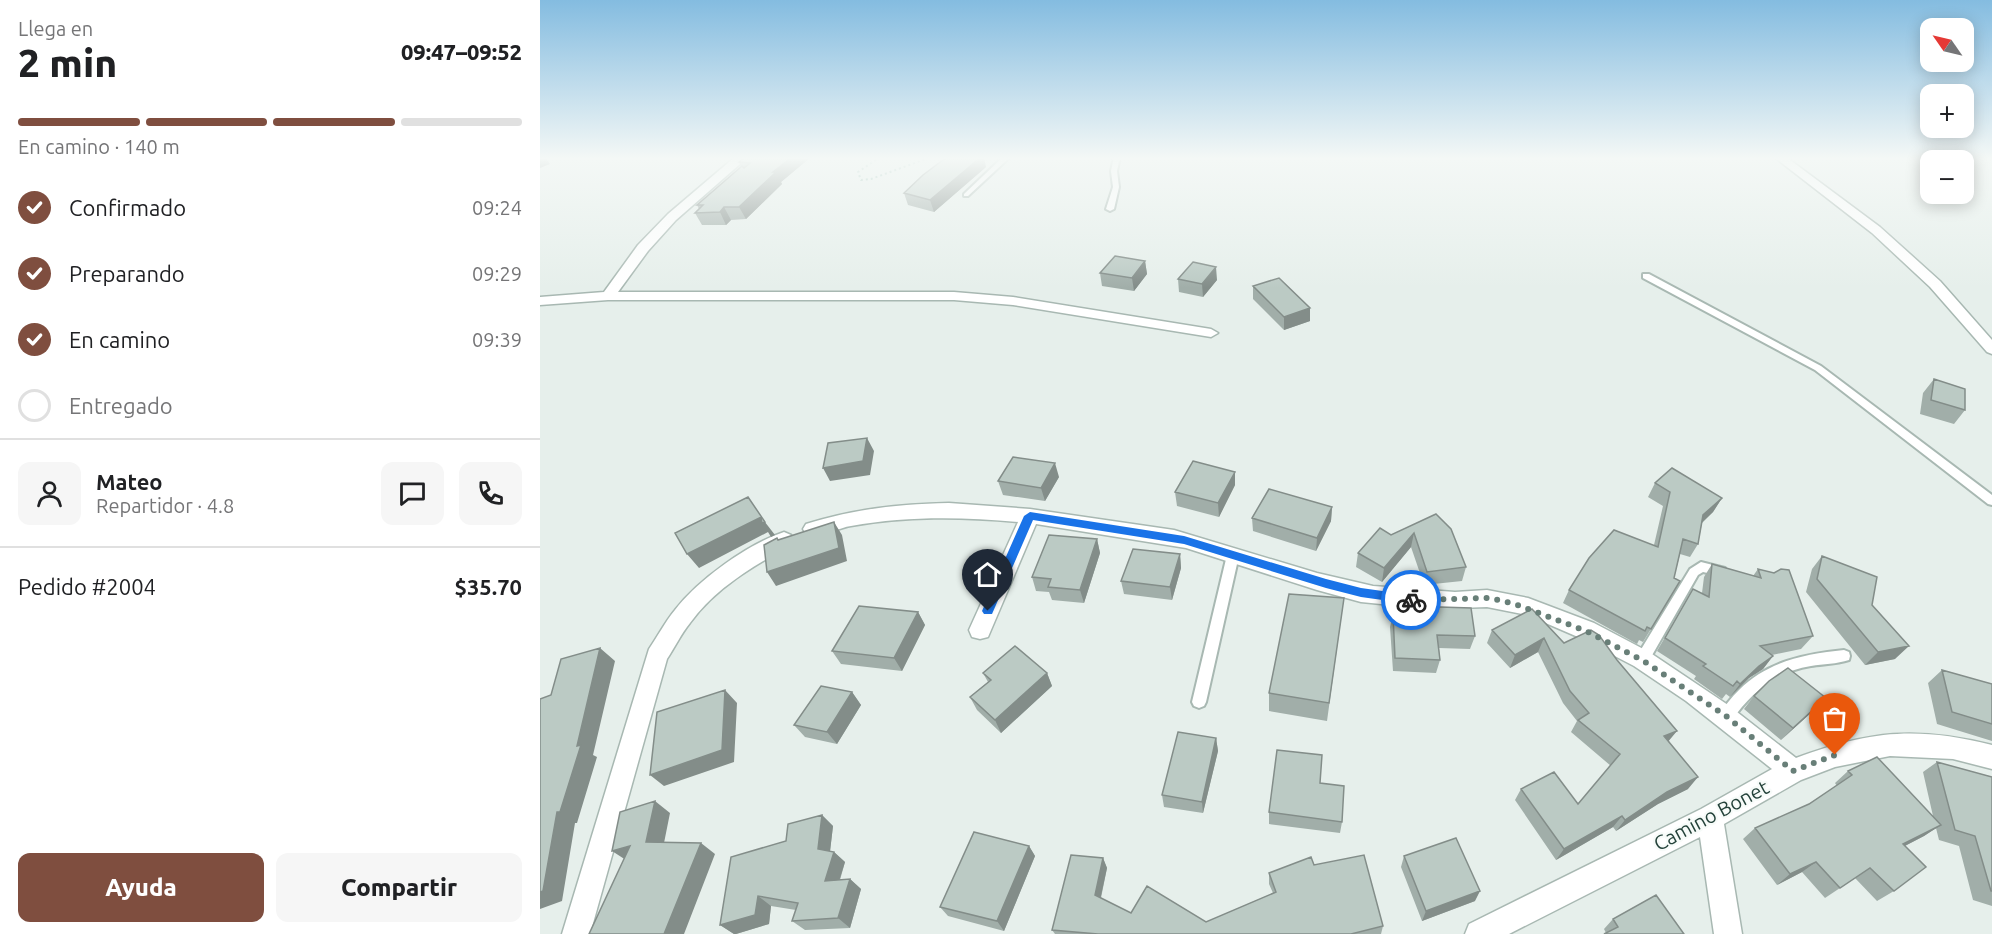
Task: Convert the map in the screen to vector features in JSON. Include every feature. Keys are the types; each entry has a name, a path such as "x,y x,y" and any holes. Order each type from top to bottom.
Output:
{"street":[{"path":"608,296 643,248 691,201"},
{"path":"1837,201 1876,230 1935,284 1992,349"},
{"path":"540,301 608,296 954,296 1013,301 1211,333"},
{"path":"576,934 657,656 683,615 715,584 747,560 785,540 817,527 852,518 927,510 977,510 1030,516 1184,540 1361,593 1403,600 1458,601 1490,598 1515,604 1586,631 1642,660 1726,716 1793,771"},
{"path":"980,630 1030,516"},
{"name":"Camino Bonet","path":"1479,934 1710,818 1793,771 1835,755 1890,744 1953,747 1992,757"},
{"path":"1710,818 1728,934"}],"lane":[{"path":"1110,209 1112,201"},
{"path":"1646,276 1818,368 1992,501"},
{"path":"1199,702 1233,555"},
{"path":"1642,660 1694,572 1701,567 1733,573"},
{"path":"1726,716 1740,695 1762,678 1781,668 1809,660 1844,656"}],"building":[{"path":"702,201 746,201 739,207 724,207 720,212 695,213 703,205 697,205"},
{"path":"1115,256 1145,261 1132,278 1100,273"},
{"path":"1193,262 1216,267 1202,284 1178,279"},
{"path":"1279,278 1310,308 1284,317 1253,286"},
{"path":"1934,379 1965,389 1965,410 1931,400"},
{"path":"867,438 863,461 823,468 828,443"},
{"path":"1013,457 1055,463 1041,488 998,481"},
{"path":"1193,461 1235,472 1218,503 1175,492"},
{"path":"1672,468 1722,498 1703,515 1698,544 1683,539 1674,578 1680,581 1651,629 1647,627 1645,631 1569,590 1589,558 1614,530 1658,547 1670,492 1655,483"},
{"path":"1269,489 1332,507 1317,538 1252,518"},
{"path":"748,497 765,522 762,523 761,517 687,554 675,533"},
{"path":"1436,514 1451,529 1466,567 1427,572 1414,533 1384,568 1358,553 1380,528 1391,535"},
{"path":"834,522 839,548 767,572 764,545 777,538 778,540"},
{"path":"1049,535 1097,539 1080,590 1048,587 1051,579 1032,577"},
{"path":"1133,549 1180,554 1170,587 1121,581"},
{"path":"1822,556 1877,577 1872,605 1909,646 1878,652 1817,579"},
{"path":"1712,564 1761,578 1758,569 1774,573 1781,569 1789,570 1813,636 1760,646 1773,656 1740,684 1737,681 1733,686 1703,666 1706,664 1665,638 1693,589 1709,597"},
{"path":"1289,594 1344,598 1329,703 1269,693"},
{"path":"859,606 918,612 894,658 832,651"},
{"path":"1408,606 1471,608 1475,636 1437,635 1440,660 1395,658 1393,614 1409,614"},
{"path":"1532,609 1564,643 1591,630 1599,635 1677,731 1664,736 1698,777 1667,792 1625,820 1622,816 1564,849 1521,789 1554,772 1578,804 1620,754 1578,720 1589,713 1570,691 1544,638 1515,655 1492,630"},
{"path":"1015,646 1047,673 995,720 970,697 991,680 983,673"},
{"path":"600,648 577,746 581,745 560,812 557,812 543,891 540,892 540,699 551,695 561,659"},
{"path":"1788,668 1826,698 1793,728 1754,696 1769,681"},
{"path":"1942,670 1992,684 1992,724 1952,712"},
{"path":"821,686 852,692 827,732 794,725"},
{"path":"725,690 722,750 650,775 657,712"},
{"path":"1178,732 1216,738 1202,802 1162,795"},
{"path":"1277,750 1322,755 1320,783 1344,786 1342,822 1269,812"},
{"path":"1877,757 1941,825 1903,844 1926,867 1894,891 1870,868 1840,888 1816,862 1790,874 1755,828 1809,804 1852,775 1848,771"},
{"path":"1937,762 1992,777 1992,891 1975,836 1955,830"},
{"path":"655,801 646,842 701,843 664,934 589,934 630,846 612,851 620,812"},
{"path":"822,815 818,849 834,852 825,881 850,879 838,918 792,921 798,903 758,896 755,915 720,925 731,857 786,841 788,824"},
{"path":"974,832 1029,846 997,921 940,907"},
{"path":"1456,838 1480,891 1426,911 1404,856"},
{"path":"1071,855 1103,858 1095,895 1131,913 1147,886 1206,922 1276,892 1269,873 1311,857 1314,865 1364,855 1383,926 1351,934 1098,934 1052,930"},
{"path":"1656,895 1684,934 1604,934 1618,927 1613,919"}],"way so far":[{"path":"1411,600 1458,601 1490,598 1546,615 1586,631 1642,660 1726,716 1793,771 1835,755"}],"route":[{"path":"988,611 1030,516 1132,530 1184,540 1326,584 1361,593 1411,600"}]}
